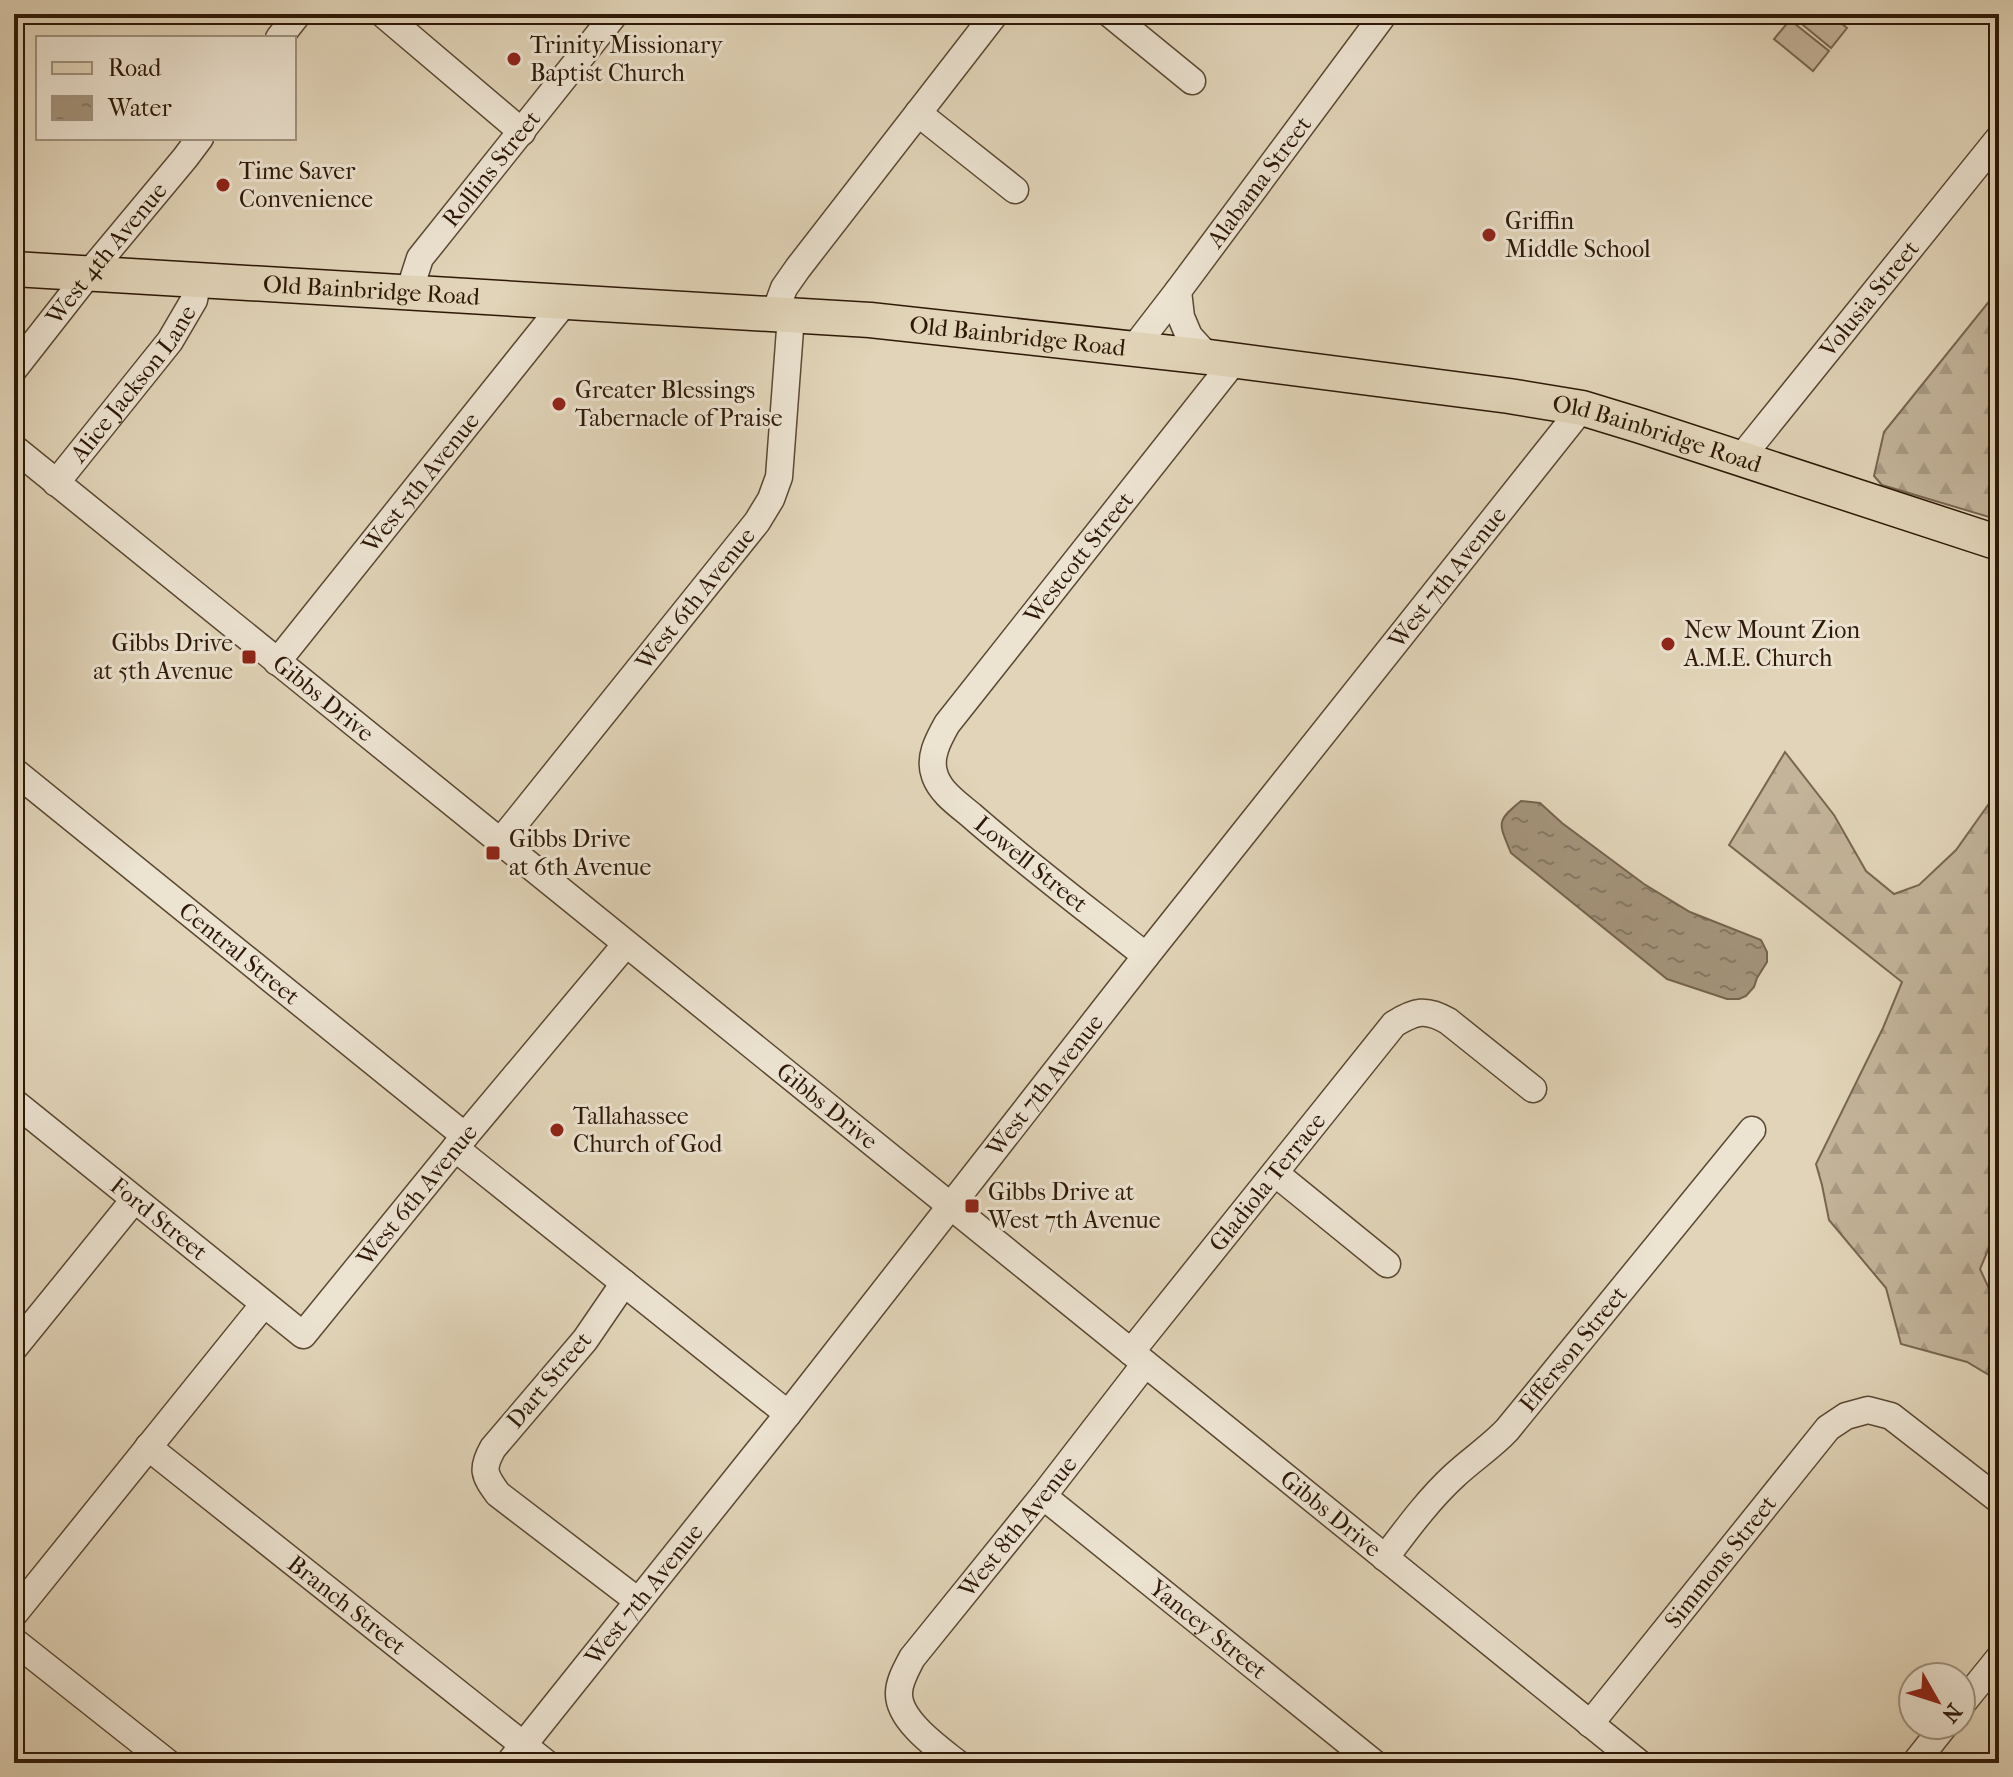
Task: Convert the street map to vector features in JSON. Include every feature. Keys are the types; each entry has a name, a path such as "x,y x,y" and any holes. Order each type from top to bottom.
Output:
{"main road":[{"name":"Old Bainbridge Road","path":"14,269 870,320 1222,358 1509,396 1582,408 1999,543"}],"street":[{"path":"281,36 298,14"},
{"path":"383,14 522,132"},
{"name":"Rollins Street","path":"409,292 420,258 615,14"},
{"name":"West 6th Avenue","path":"500,842 757,522 771,499 779,477 784,288 995,14"},
{"path":"1110,14 1192,81"},
{"name":"Alabama Street","path":"1134,348 1384,14"},
{"path":"918,113 1015,190"},
{"name":"Volusia Street","path":"1740,459 1999,138"},
{"name":"West 4th Avenue","path":"14,369 198,140"},
{"name":"Alice Jackson Lane","path":"56,483 170,341 194,300 198,280"},
{"path":"1178,291 1181,317 1189,336 1222,358"},
{"name":"West 5th Avenue","path":"277,662 565,302"},
{"name":"Westcott Street","path":"933,761 936,743 947,724 1222,358"},
{"name":"West 7th Avenue","path":"516,1754 1582,408"},
{"name":"Gibbs Drive","path":"14,448 1639,1763"},
{"name":"Lowell Street","path":"933,761 934,775 942,790 991,833 1146,956"},
{"name":"Central Street","path":"14,771 460,1142 624,1283 788,1414"},
{"name":"West 6th Avenue","path":"303,1335 626,944"},
{"name":"Gladiola Terrace","path":"1138,1358 1275,1173 1394,1024 1406,1016 1423,1012 1435,1014 1533,1089"},
{"name":"Ford Street","path":"14,1102 303,1335"},
{"name":"Efferson Street","path":"1385,1558 1428,1501 1507,1430 1752,1130"},
{"path":"1275,1173 1387,1264"},
{"path":"14,1348 134,1200"},
{"name":"Dart Street","path":"624,1283 585,1340 493,1448 485,1471 487,1480 498,1494 638,1601"},
{"path":"14,1614 264,1304"},
{"name":"West 8th Avenue","path":"957,1763 927,1739 900,1705 899,1692 912,1658 1043,1496 1138,1358"},
{"name":"Simmons Street","path":"1590,1724 1828,1428 1846,1416 1868,1410 1891,1416 1999,1500"},
{"name":"Branch Street","path":"148,1447 516,1754 546,1763"},
{"name":"Yancey Street","path":"1043,1496 1374,1763"},
{"path":"14,1641 168,1763"},
{"path":"1977,1685 1999,1658"},
{"path":"1915,1763 1932,1741"}],"green space":[{"path":"1830,14 1847,28 1831,48 1792,16"},
{"path":"1790,20 1829,51 1813,71 1774,39"},
{"path":"1999,289 1999,520 1882,485 1874,476 1884,432"},
{"path":"1785,752 1834,815 1866,871 1894,894 1919,885 1956,850 1993,798 1999,799 1999,1231 1980,1269 1991,1293 1999,1295 1999,1381 1967,1362 1901,1344 1886,1288 1829,1220 1816,1164 1883,1028 1902,982 1729,845"}],"water":[{"path":"1521,801 1540,803 1644,884 1690,912 1761,940 1767,952 1767,962 1754,987 1746,996 1727,999 1667,979 1511,853 1502,824 1507,814"}],"place":[{"name":"Trinity Missionary Baptist Church","path":"514,59"},
{"name":"Time Saver Convenience","path":"223,185"},
{"name":"Griffin Middle School","path":"1489,235"},
{"name":"Greater Blessings Tabernacle of Praise","path":"559,404"},
{"name":"New Mount Zion A.M.E. Church","path":"1668,644"},
{"name":"Gibbs Drive at 5th Avenue","path":"249,657"},
{"name":"Gibbs Drive at 6th Avenue","path":"493,853"},
{"name":"Tallahassee Church of God","path":"557,1130"},
{"name":"Gibbs Drive at West 7th Avenue","path":"972,1206"}]}
